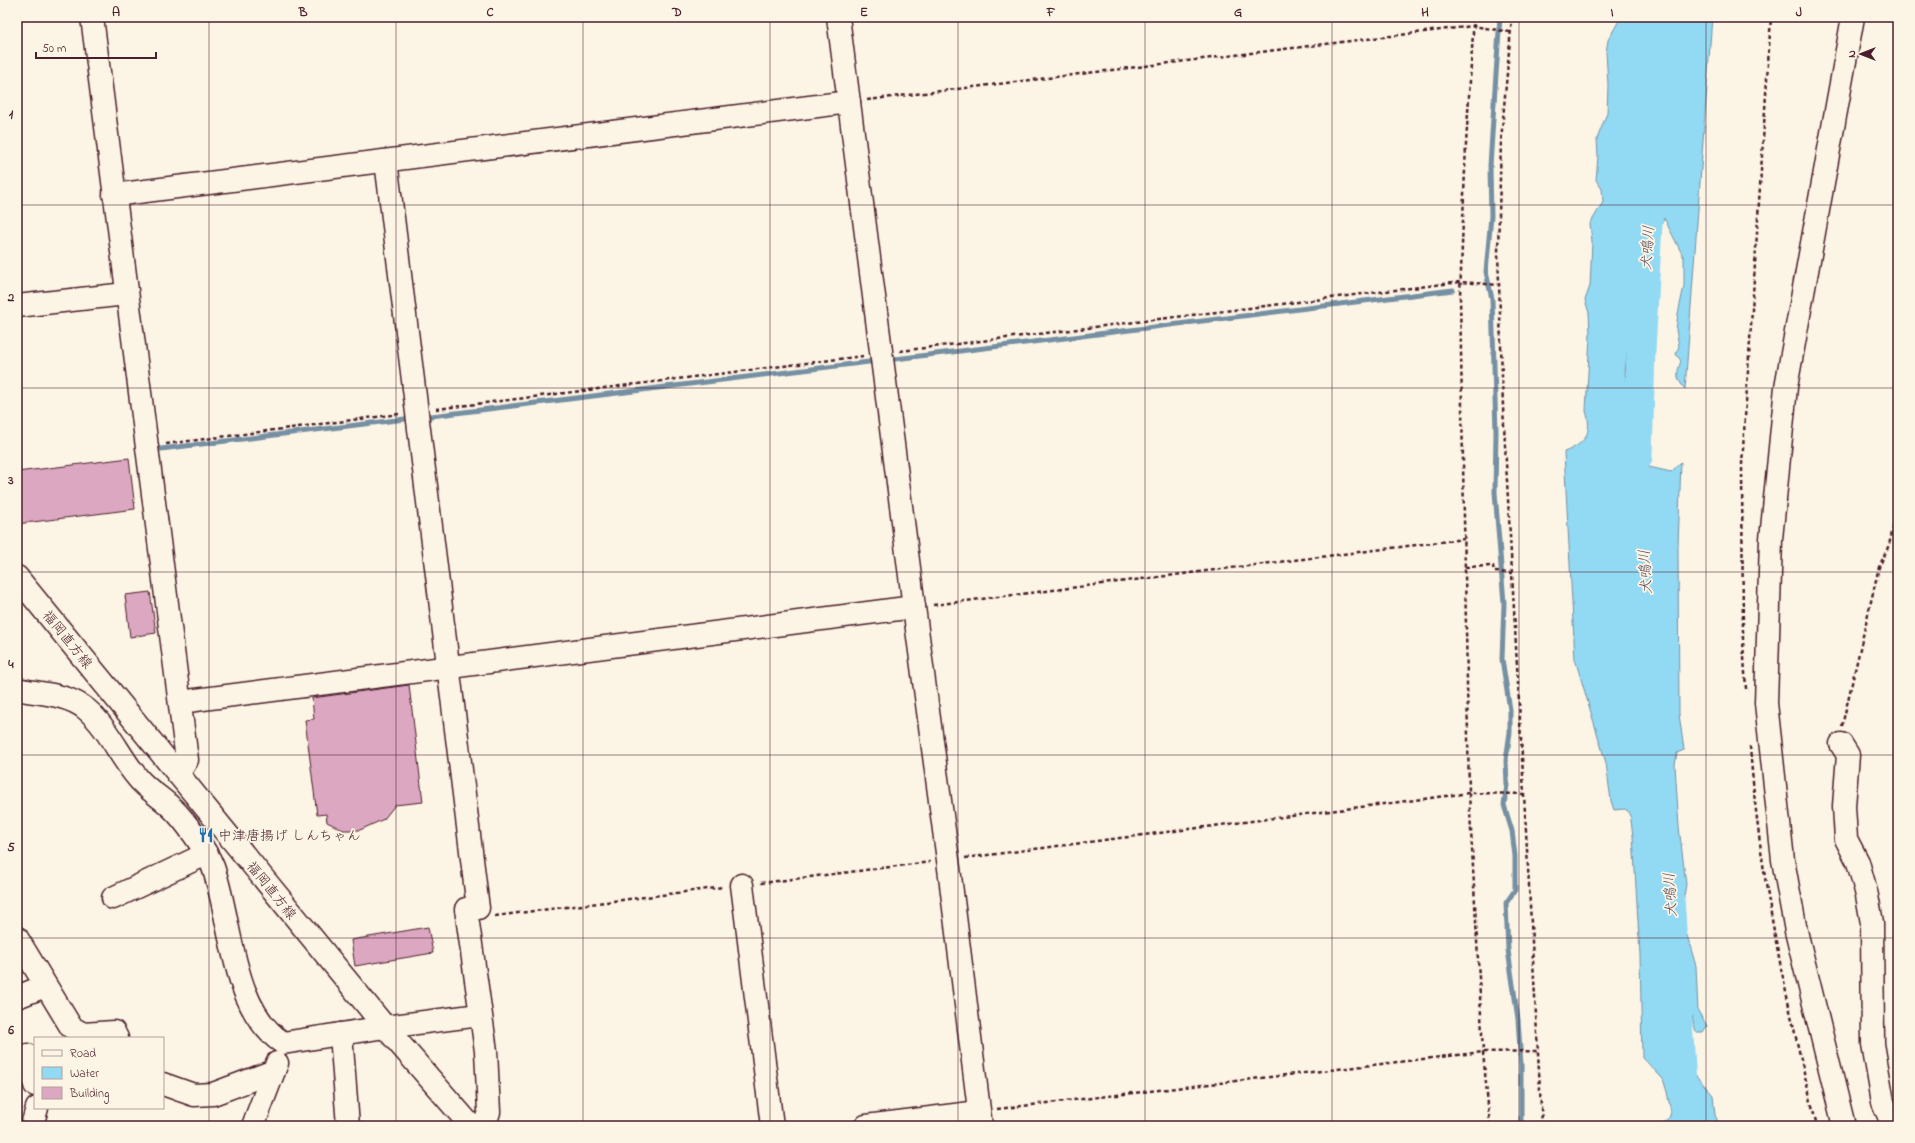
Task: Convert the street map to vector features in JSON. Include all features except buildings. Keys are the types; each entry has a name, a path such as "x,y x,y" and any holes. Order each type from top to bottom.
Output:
{"street":[{"path":"92,17 126,294 187,760 178,774"},
{"path":"838,17 948,860 980,1119 866,1126"},
{"path":"1844,1126 1796,931 1783,860 1766,703 1770,539 1786,386 1853,17"},
{"path":"114,195 849,102"},
{"path":"386,161 479,913 466,909 486,1052 489,1112 484,1126"},
{"path":"17,306 126,294"},
{"name":"福岡直方線","path":"17,577 385,1027 471,1126"},
{"path":"180,702 914,607"},
{"path":"17,690 65,698 86,709 97,720 138,779 173,808 198,840 212,865 224,907 239,975 250,1007 271,1035 283,1042 480,1015"},
{"path":"1841,744 1848,755 1844,806 1846,839 1858,862 1867,895 1872,923 1873,1044 1883,1102 1893,1126"},
{"path":"113,898 206,854"},
{"path":"742,885 772,1126"},
{"path":"17,938 45,986 78,1036 114,1032 116,1037"},
{"path":"17,997 45,986"},
{"path":"342,1034 348,1126"},
{"path":"253,1126 274,1071 283,1042"},
{"path":"27,1059 34,1082"},
{"path":"164,1084 194,1095 213,1094 274,1071"}],"path":[{"path":"1474,17 1466,144 1460,282 1469,793 1483,1052 1490,1126"},
{"path":"1512,17 1501,141 1498,252 1503,407 1542,1126"},
{"path":"1742,464 1771,17"},
{"path":"849,102 1473,26 1510,32"},
{"path":"146,446 1460,282 1499,285"},
{"path":"1841,744 1841,729 1879,567 1889,545 1898,507"},
{"path":"914,607 1464,540"},
{"path":"1465,567 1493,566 1494,572 1513,573"},
{"path":"479,913 742,885 1469,793 1524,794"},
{"path":"980,1119 1483,1052 1538,1051"}],"water":[{"path":"1621,17 1712,17 1685,389 1678,379 1678,369 1681,361 1676,354 1679,346 1676,330 1684,286 1684,258 1664,218 1655,241 1639,249 1634,258 1638,302 1632,310 1625,373 1628,389 1648,436 1647,460 1649,467 1671,472 1681,462 1678,546 1679,714 1684,750 1677,753 1675,765 1679,827 1686,884 1681,915 1696,966 1698,1011 1707,1026 1703,1032 1696,1032 1684,987 1679,941 1669,938 1670,1028 1687,1058 1692,1071 1713,1095 1715,1115 1721,1126 1661,1126 1669,1118 1671,1112 1667,1092 1663,1079 1642,1057 1640,955 1633,836 1630,813 1625,809 1614,810 1611,801 1606,763 1575,659 1564,452 1582,441 1588,432 1588,419 1586,411 1590,334 1589,313 1585,300 1590,286 1592,241 1590,224 1603,202 1602,189 1596,180 1598,156 1597,139 1607,113 1608,85 1606,52 1608,40"}],"waterway":[{"path":"1500,17 1490,166 1491,216 1486,272 1492,299 1496,432 1495,492 1504,603 1502,659 1510,710 1510,732 1506,760 1507,785 1504,805 1512,831 1515,856 1515,890 1506,903 1508,950 1518,1019 1521,1065 1521,1126"},
{"name":"犬鳴川","path":"1638,457 1641,350 1649,206"},
{"path":"887,360 1453,290"},
{"path":"423,417 877,361"},
{"path":"153,450 413,418"},
{"name":"犬鳴川","path":"1670,898 1682,1083 1688,1126"}],"place":[{"name":"中津唐揚げ しんちゃん","path":"206,835"}]}
